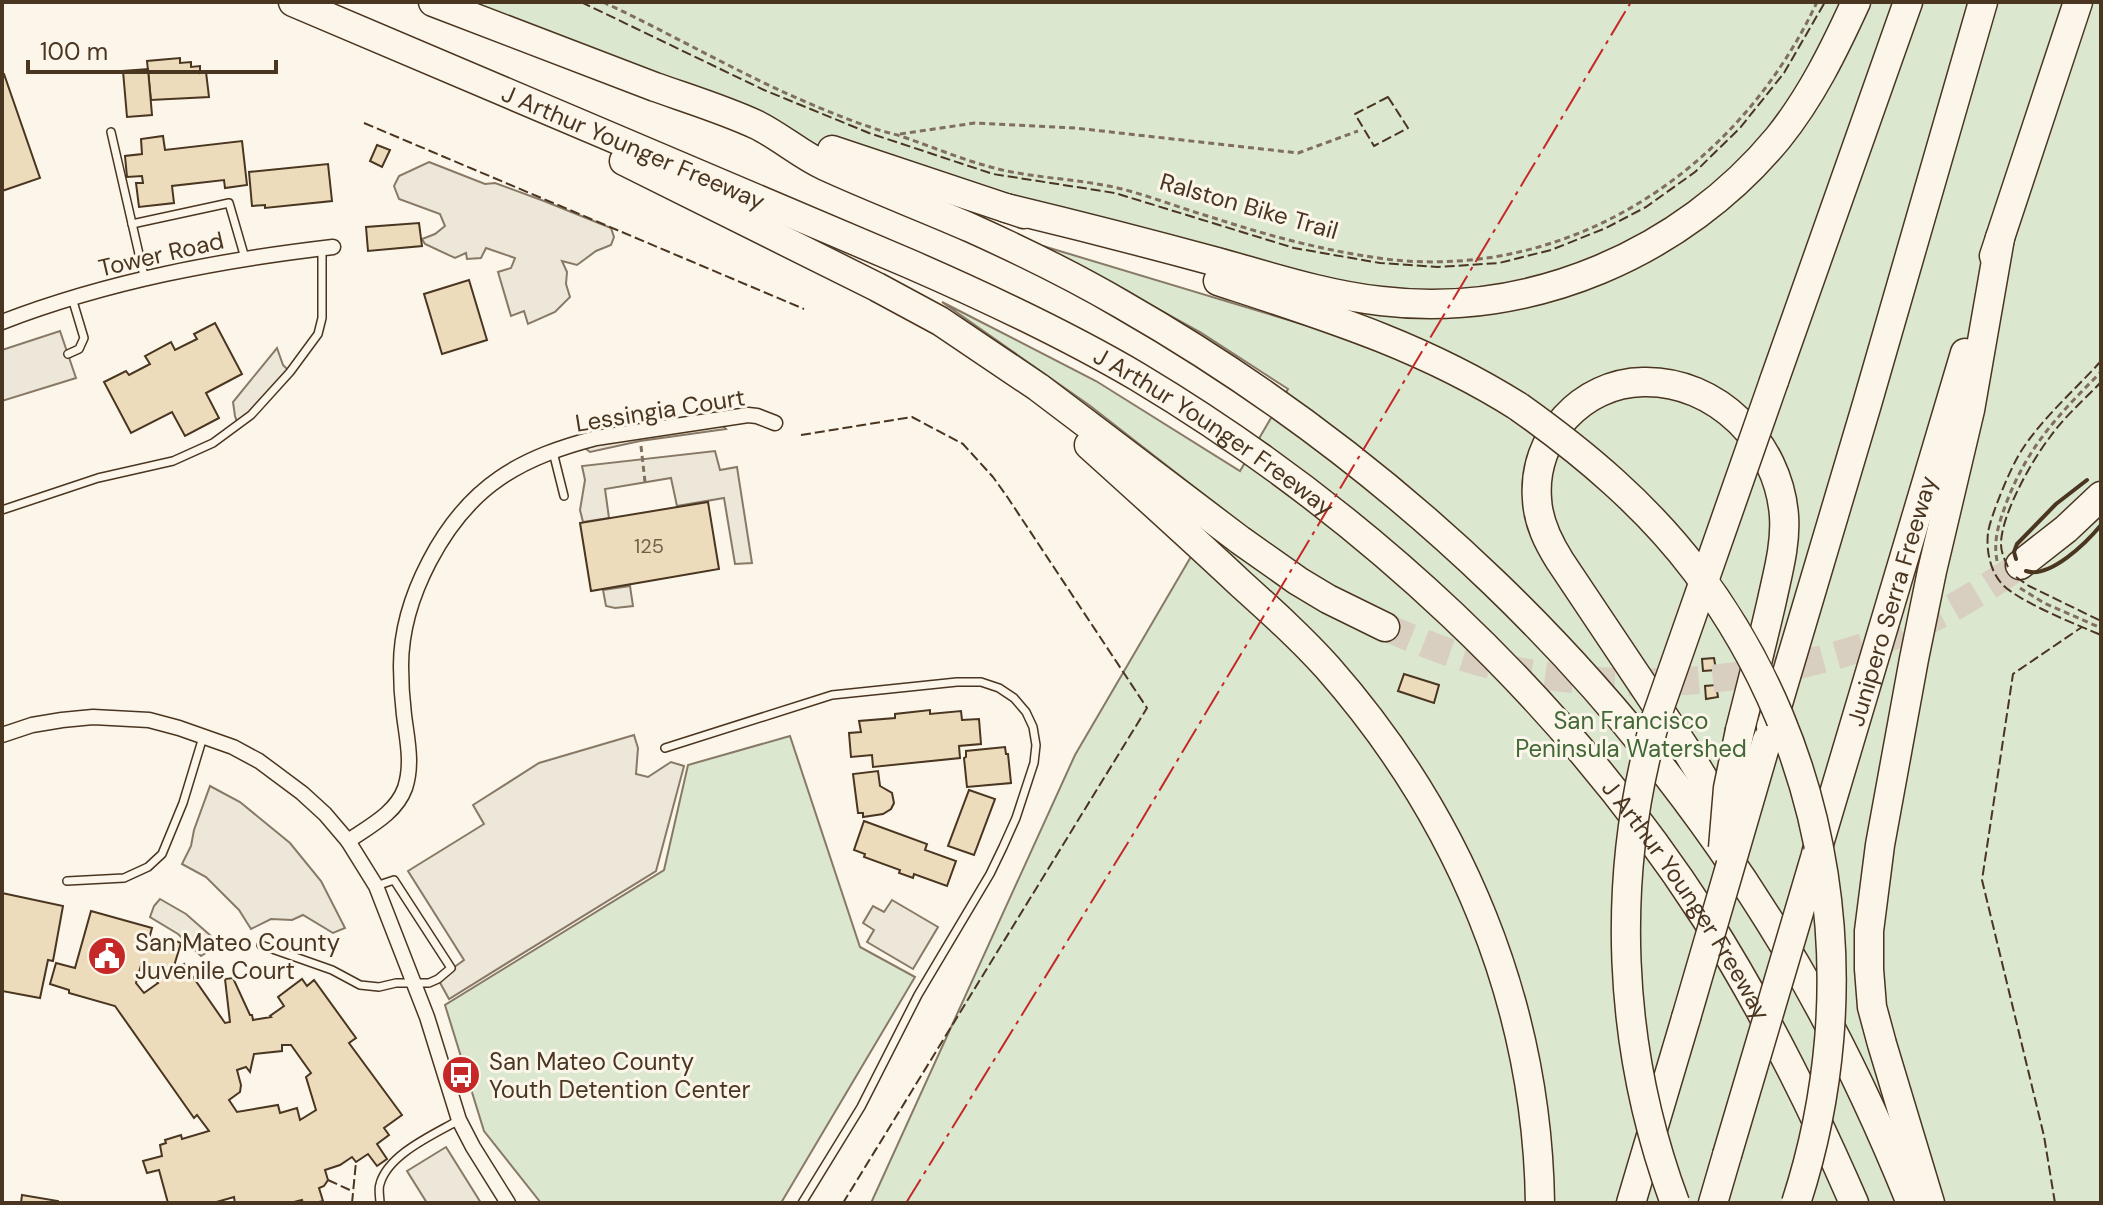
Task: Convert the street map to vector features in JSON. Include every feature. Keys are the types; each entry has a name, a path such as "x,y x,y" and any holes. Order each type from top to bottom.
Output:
{"highway":[{"name":"J Arthur Younger Freeway","path":"293,2 900,259 1041,324 1206,420 1342,518 1423,587 1508,670 1572,741 1639,823 1703,915 1760,1009 1811,1107 1854,1203"},
{"path":"433,2 758,126 1392,341 1472,379 1519,407 1612,480 1663,532 1720,605 1750,655 1776,710 1808,802 1822,861 1833,967 1831,1029 1822,1101 1796,1203"},
{"path":"1006,208 1371,300 1456,303 1531,292 1587,275 1624,259 1667,236 1728,190 1794,116 1820,76 1856,2"},
{"path":"1675,1203 1647,1113 1633,1040 1625,940 1626,890 1641,778 1656,718 1908,2"},
{"path":"1631,1203 1983,2"},
{"name":"Junipero Serra Freeway","path":"1713,1203 2000,238 2078,2"},
{"path":"448,68 476,92 634,166 910,303 972,341 1048,394 1278,568 1328,599 1385,627"},
{"path":"758,126 820,164 997,240 1119,303 1274,402 1355,461 1473,562 1591,682 1638,738 1725,854 1783,942 1812,994 1862,1090 1911,1203"},
{"path":"1930,1203 1872,1007 1869,931 1873,889 1914,659 1970,410 2000,238"},
{"path":"972,341 1291,630 1360,706 1405,767 1443,831 1465,876 1509,995 1530,1095 1540,1203"},
{"path":"1720,902 1728,788 1766,624 1783,541 1784,515 1777,478 1761,446 1745,425 1706,397 1686,389 1654,382 1633,383 1604,390 1584,401 1565,417 1546,445 1536,488 1543,530 1564,568 1712,790 1784,919 1812,994"},
{"path":"2012,572 2101,496"}],"street":[{"name":"Tower Road","path":"2,322 72,297 145,280 245,258 328,248"},
{"name":"Lessingia Court","path":"348,841 387,814 399,802 406,786 409,753 402,689 407,615 427,566 452,526 482,492 515,468 576,443 748,415 775,423"},
{"path":"2,735 32,725 93,717 149,720 233,747 259,761 302,793 348,841 376,886 429,1023 459,1120 508,1203"}],"lane":[{"path":"111,132 145,280"},
{"path":"132,224 229,203 245,258"},
{"path":"2,510 98,478 173,461 213,443 251,415 290,372 318,334 328,248"},
{"path":"68,354 79,349 84,338 72,297"},
{"path":"553,452 564,496"},
{"path":"665,748 832,695 957,682 981,682 999,688 1014,698 1033,727 1036,745 1034,763 1016,818 990,874 918,995 861,1107 802,1203"},
{"path":"67,881 124,878 148,867 162,854 183,803 203,737"},
{"path":"261,945 332,970 360,985 379,987 396,983 429,983 438,979 451,968 394,880 376,886"},
{"path":"380,1203 380,1184 393,1162 418,1143 459,1120"}],"path":[{"name":"Ralston Bike Trail","path":"603,2 780,90 865,125 989,167 1122,189 1235,225 1332,249 1413,261 1495,257 1548,245 1590,229 1639,204 1683,173 1723,136 1759,95 1790,50 1817,2"},
{"path":"892,133 907,134 975,123 1060,127 1298,153 1358,131"},
{"path":"2101,372 2055,418 2035,444 2016,478 1996,528 1994,547 2012,572 2044,603 2101,628"},
{"path":"640,441 645,482"}],"green space":[{"name":"San Francisco Peninsula Watershed","path":"433,2 2101,2 2101,1203 871,1203 1075,755 1220,507 1089,405 942,302 1096,381 1240,471 1288,389 1200,332 1043,246 1322,330 1343,295 829,149 758,126"},
{"path":"790,736 860,947 915,977 781,1203 541,1203 484,1131 445,1005 664,870 688,765"}],"shaded area":[{"path":"429,162 485,184 495,183 611,228 614,237 611,245 596,251 577,265 562,261 567,272 566,284 570,297 555,312 528,324 524,311 511,316 498,272 511,268 515,258 486,248 481,258 467,259 466,253 455,258 425,244 422,239 445,226 440,214 399,199 394,186 399,176"},
{"path":"60,331 76,378 2,401 2,350"},
{"path":"277,348 283,365 290,372 238,425 233,402"},
{"path":"717,419 726,429 640,441 590,452 578,443"},
{"path":"715,451 720,470 737,467 752,563 735,564 724,498 677,506 671,478 605,489 609,518 583,522 580,510 585,480 582,466"},
{"path":"630,586 633,606 606,606 603,590"},
{"path":"634,735 638,748 636,774 648,777 671,762 684,766 656,871 449,999 438,979 464,960 408,871 484,824 473,805 539,763"},
{"path":"210,786 240,802 290,843 321,881 345,928 333,933 303,915 292,920 271,919 251,929 239,910 206,877 182,864"},
{"path":"160,899 186,914 211,936 212,949 201,956 178,934 150,917"},
{"path":"892,900 938,927 913,969 867,942 874,930 863,923 873,906 884,912"},
{"path":"446,1147 481,1203 427,1203 407,1171"}],"building":[{"path":"180,58 180,63 191,62 191,67 200,66 200,73 206,72 209,97 151,100 147,61"},
{"path":"148,69 152,115 127,117 123,71"},
{"path":"2,74 40,178 2,191"},
{"path":"163,136 165,150 242,141 247,185 225,188 224,180 172,186 174,203 139,207 136,183 143,183 142,176 127,177 125,156 142,154 141,139"},
{"path":"377,145 390,150 382,167 370,161"},
{"path":"328,164 332,201 265,208 265,205 252,206 249,172"},
{"path":"419,223 422,246 368,251 366,227"},
{"path":"469,280 487,340 442,354 424,294"},
{"path":"215,323 242,374 206,393 219,418 185,436 172,412 131,433 104,382 126,371 129,375 150,364 145,356 171,342 175,350 197,339 194,334"},
{"path":"708,502 719,569 591,591 580,523"},
{"path":"1714,658 1716,670 1703,671 1702,659"},
{"path":"1404,674 1439,685 1434,703 1398,691"},
{"path":"1716,685 1718,697 1706,699 1705,686"},
{"path":"930,710 930,714 961,711 962,720 979,719 981,744 959,746 960,758 873,767 872,755 851,757 849,733 861,732 859,721 895,718 895,714"},
{"path":"1005,747 1011,783 967,787 966,751"},
{"path":"878,771 880,786 892,793 894,803 883,814 863,817 863,813 858,813 853,774"},
{"path":"969,790 995,799 974,855 948,846"},
{"path":"864,821 927,844 925,850 956,861 947,886 914,874 913,878 899,873 900,870 864,857 865,854 854,850"},
{"path":"2,893 63,906 53,961 48,960 40,998 2,991"},
{"path":"91,911 152,928 149,939 153,946 165,937 181,943 174,966 177,970 184,964 225,1023 230,1022 225,979 233,978 253,1020 271,1017 284,1006 278,997 302,979 307,986 314,980 356,1038 349,1043 402,1115 384,1128 389,1135 377,1144 387,1159 377,1166 368,1154 356,1162 352,1157 325,1170 328,1180 319,1188 323,1201 315,1203 303,1203 302,1200 290,1203 235,1203 234,1197 213,1203 168,1203 159,1170 147,1173 143,1161 162,1156 160,1145 166,1143 165,1140 181,1135 182,1139 209,1131 197,1115 194,1118 115,1006 69,993 69,990 50,984 56,963 75,968","holes":["142,962 158,983 144,993 136,983","282,1045 291,1045 311,1073 306,1077 316,1110 300,1120 297,1108 280,1113 278,1105 237,1112 229,1100 240,1092 237,1070 246,1067 250,1072 254,1054 282,1051"]},
{"path":"22,1195 58,1201 58,1203 21,1203"}],"tunnel":[{"path":"1385,627 1470,659 1548,676 1598,681 1701,680 1753,674 1852,651 1930,619 2020,565"}],"fence":[{"path":"581,2 764,90 869,133 993,174 1115,193 1294,248 1380,263 1438,267 1499,263 1551,250 1606,228 1646,207 1695,172 1740,128 1784,73 1825,2"},
{"path":"1388,97 1408,128 1374,146 1355,114 1388,97"},
{"path":"364,123 804,309"},
{"path":"2101,361 2048,417 2020,453 1997,504 1988,540 1992,567 2011,592 2101,635"},
{"path":"2008,567 2002,550 2002,532 2019,488 2056,430 2101,382"},
{"path":"801,435 912,417 963,444 1008,498 1147,708 843,1203"},
{"path":"2016,577 2101,621"},
{"path":"2055,1203 2044,1136 1982,880 2013,674 2082,627"},
{"path":"352,1203 356,1162"},
{"path":"328,1180 352,1191"}],"wall":[{"path":"2016,559 2014,552 2017,544 2056,504 2087,480"},
{"path":"2026,571 2046,570 2057,564 2101,525"}],"power":[{"path":"906,1203 1137,828 1631,2"}],"place":[{"name":"San Mateo County Juvenile Court","path":"107,956"},
{"name":"San Mateo County Youth Detention Center","path":"461,1075"}]}
